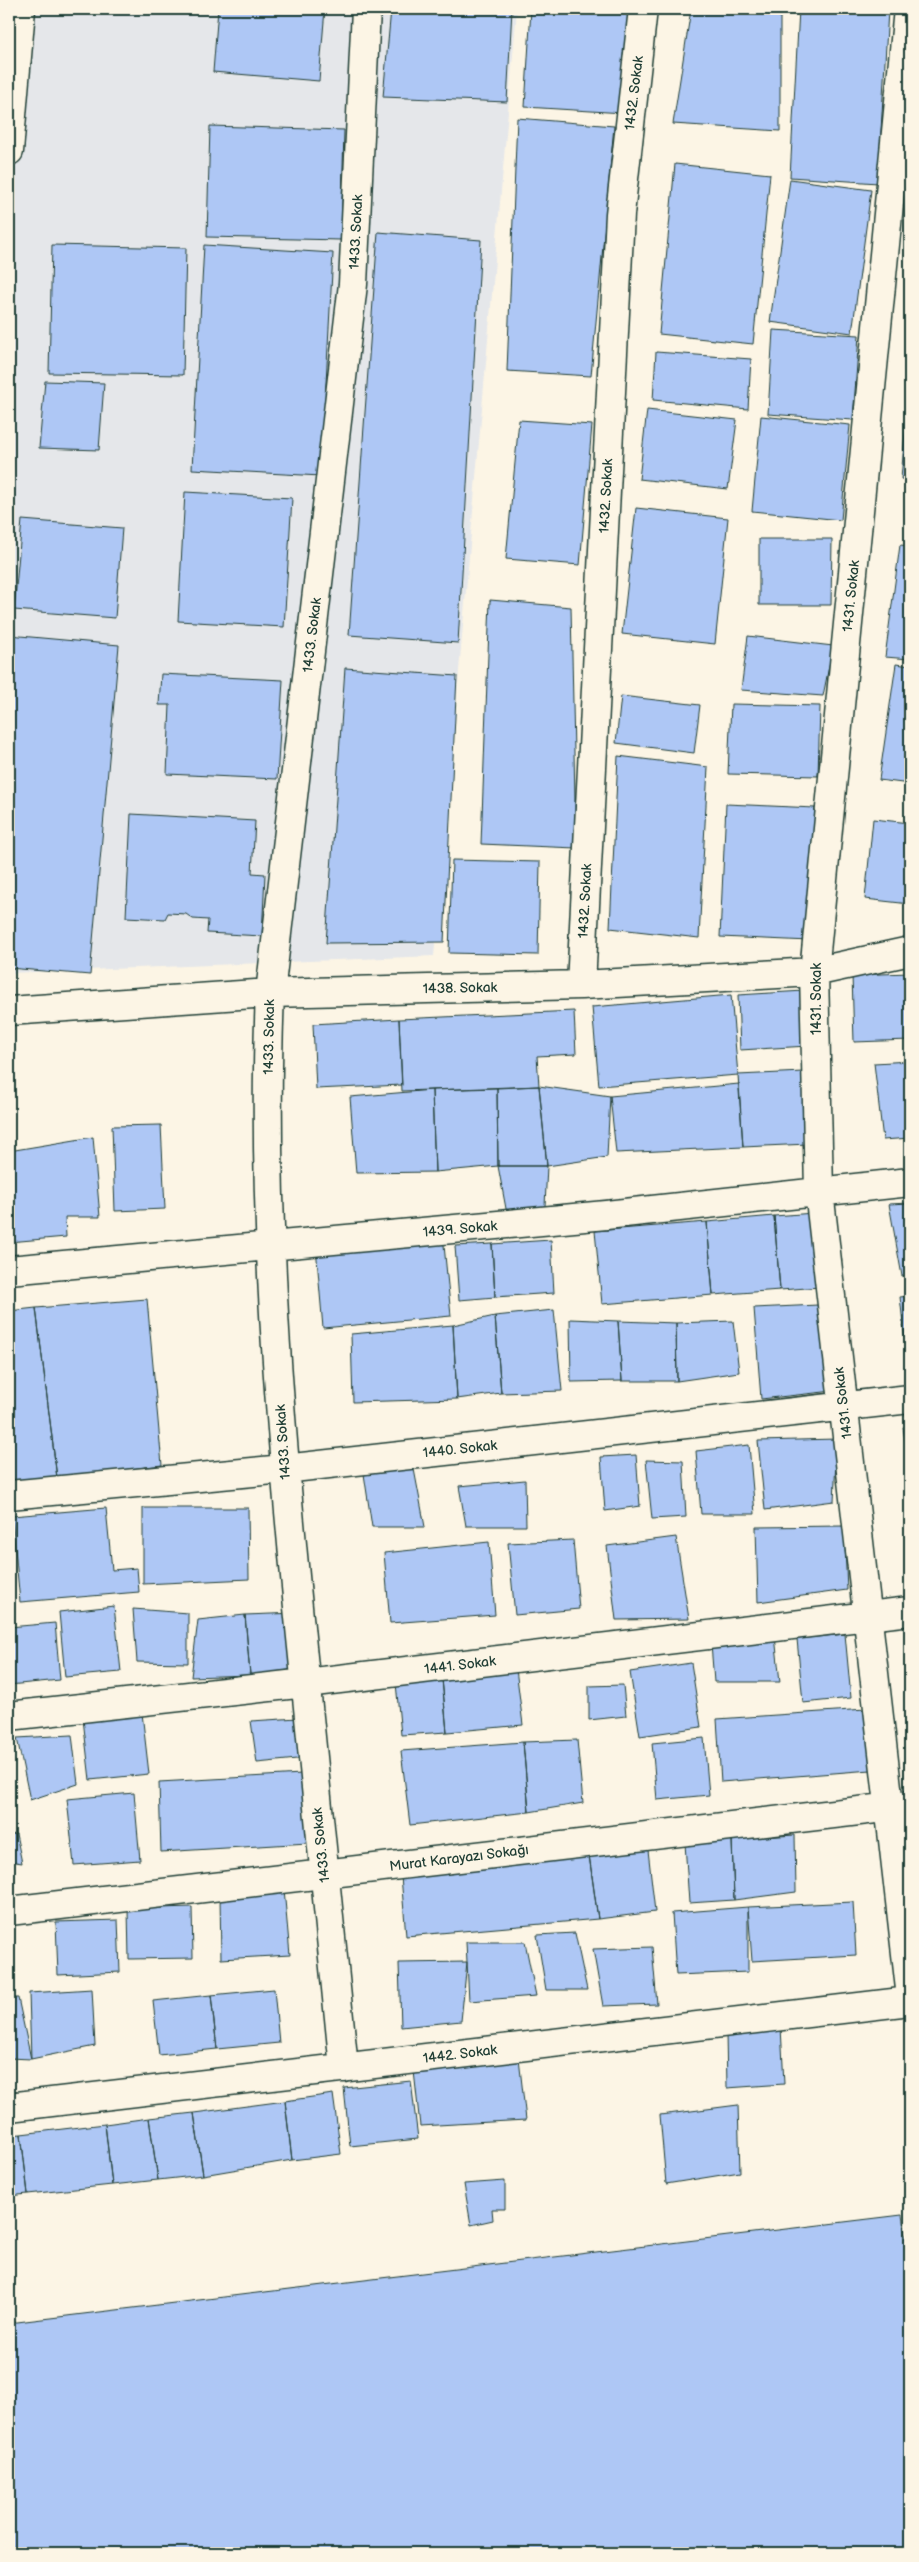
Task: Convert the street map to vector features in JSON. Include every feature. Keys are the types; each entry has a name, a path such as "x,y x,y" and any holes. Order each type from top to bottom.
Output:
{"street":[{"path":"9,151 21,9"},
{"name":"1433. Sokak","path":"344,2068 284,1469 272,1247 268,1046 270,992 353,284 366,9"},
{"name":"1432. Sokak","path":"581,985 620,214 643,9"},
{"name":"1431. Sokak","path":"908,9 814,972 819,1190 868,1616 900,1806 910,1989"},
{"name":"1438. Sokak","path":"9,1011 270,992 581,985 814,972 910,951"},
{"name":"1439. Sokak","path":"9,1270 606,1215 819,1190 910,1182"},
{"name":"1440. Sokak","path":"9,1495 284,1469 910,1399"},
{"name":"1441. Sokak","path":"9,1716 306,1683 910,1611"},
{"name":"Murat Karayazı Sokağı","path":"9,1911 900,1806"},
{"name":"1442. Sokak","path":"9,2107 910,2001"}],"shaded area":[{"path":"9,9 517,9 434,956 9,973"}],"building":[{"path":"218,9 325,9 319,81 213,72"},
{"path":"391,9 512,9 507,102 383,97"},
{"path":"531,9 631,9 624,113 525,107"},
{"path":"691,9 780,9 780,131 673,124"},
{"path":"799,9 888,10 878,183 790,177"},
{"path":"517,118 614,126 591,376 507,371"},
{"path":"210,126 344,130 341,240 207,237"},
{"path":"675,164 770,174 753,344 659,334"},
{"path":"790,179 871,190 852,333 770,322"},
{"path":"378,232 481,240 458,643 349,635"},
{"path":"52,245 186,248 183,375 49,373"},
{"path":"204,245 333,253 321,476 192,469"},
{"path":"773,330 859,335 853,420 768,414"},
{"path":"656,352 751,359 748,409 653,400"},
{"path":"45,381 104,383 99,450 39,448"},
{"path":"647,410 737,420 728,489 639,479"},
{"path":"761,416 850,425 841,520 752,511"},
{"path":"519,420 592,425 580,565 506,559"},
{"path":"906,420 910,421 910,480 901,479"},
{"path":"185,492 292,498 284,627 178,621"},
{"path":"636,508 728,518 715,644 622,634"},
{"path":"22,520 122,528 115,618 14,610"},
{"path":"759,539 832,539 831,605 759,605"},
{"path":"900,545 910,546 910,659 885,657"},
{"path":"490,600 571,607 576,848 481,844"},
{"path":"9,635 119,645 90,975 9,968"},
{"path":"748,636 833,646 823,696 741,690"},
{"path":"896,664 910,666 910,784 879,780"},
{"path":"345,668 457,676 444,942 326,943"},
{"path":"161,674 283,680 277,779 167,774 170,705 159,705"},
{"path":"621,696 700,705 694,753 616,743"},
{"path":"731,704 820,706 818,776 728,774"},
{"path":"618,756 708,767 699,938 610,928"},
{"path":"726,804 815,808 810,941 720,937"},
{"path":"131,814 255,821 252,873 265,874 262,936 207,933 208,920 193,919 186,914 168,913 165,919 126,917"},
{"path":"873,819 910,823 910,904 865,899"},
{"path":"452,860 540,862 538,955 449,953"},
{"path":"910,973 910,1040 854,1042 852,975"},
{"path":"804,991 808,1046 740,1050 738,995"},
{"path":"731,995 738,1075 599,1086 592,1007"},
{"path":"574,1011 576,1054 537,1056 539,1086 402,1091 399,1019"},
{"path":"399,1019 402,1085 316,1089 313,1024"},
{"path":"910,1061 910,1138 883,1140 874,1063"},
{"path":"803,1072 808,1144 743,1147 738,1075"},
{"path":"739,1084 743,1147 616,1153 610,1096"},
{"path":"539,1086 547,1166 498,1166 497,1088"},
{"path":"539,1086 610,1096 607,1157 547,1166"},
{"path":"497,1088 498,1166 435,1172 432,1090"},
{"path":"432,1090 435,1172 356,1173 350,1097"},
{"path":"161,1125 165,1209 115,1211 112,1126"},
{"path":"93,1137 100,1217 65,1217 66,1237 9,1242 9,1151"},
{"path":"498,1166 547,1166 545,1206 507,1214"},
{"path":"910,1203 910,1275 902,1276 889,1204"},
{"path":"814,1213 820,1287 780,1290 774,1216"},
{"path":"774,1216 780,1290 713,1295 707,1222"},
{"path":"707,1222 713,1295 602,1304 595,1231"},
{"path":"443,1235 451,1316 323,1328 316,1247"},
{"path":"551,1240 554,1293 495,1297 492,1244"},
{"path":"492,1244 495,1297 459,1300 455,1246"},
{"path":"910,1296 910,1367 908,1367 900,1297"},
{"path":"147,1299 162,1465 57,1478 36,1308"},
{"path":"818,1305 833,1391 761,1399 754,1308"},
{"path":"36,1308 57,1478 9,1484 9,1311"},
{"path":"554,1310 562,1391 501,1393 495,1316"},
{"path":"495,1316 501,1393 457,1399 453,1325"},
{"path":"570,1319 618,1321 622,1381 571,1382"},
{"path":"618,1321 676,1323 677,1381 622,1381"},
{"path":"733,1321 739,1372 677,1381 676,1323"},
{"path":"453,1325 457,1399 353,1402 351,1334"},
{"path":"910,1427 910,1470 903,1428"},
{"path":"837,1439 834,1501 765,1510 758,1441"},
{"path":"749,1445 755,1514 701,1514 696,1451"},
{"path":"636,1455 640,1506 605,1511 601,1457"},
{"path":"646,1460 683,1461 686,1517 652,1519"},
{"path":"413,1464 425,1527 372,1527 364,1474"},
{"path":"525,1480 526,1526 466,1526 459,1486"},
{"path":"106,1508 112,1570 137,1568 139,1592 20,1602 12,1516"},
{"path":"143,1508 248,1508 249,1579 143,1584"},
{"path":"844,1526 847,1590 758,1602 756,1527"},
{"path":"676,1537 689,1619 616,1620 607,1546"},
{"path":"573,1540 579,1609 515,1615 508,1543"},
{"path":"489,1542 495,1615 390,1623 384,1553"},
{"path":"114,1606 121,1672 65,1677 59,1612"},
{"path":"133,1609 188,1613 188,1663 137,1662"},
{"path":"298,1613 304,1668 250,1675 245,1615"},
{"path":"245,1615 250,1675 191,1677 198,1620"},
{"path":"55,1623 60,1680 9,1685 9,1627"},
{"path":"845,1634 851,1698 803,1703 797,1639"},
{"path":"775,1636 780,1682 714,1682 711,1644"},
{"path":"691,1663 701,1727 640,1736 630,1672"},
{"path":"516,1669 523,1725 447,1732 442,1679"},
{"path":"442,1679 447,1732 401,1735 396,1683"},
{"path":"623,1685 626,1716 589,1720 589,1686"},
{"path":"866,1709 871,1770 721,1782 717,1719"},
{"path":"142,1713 149,1774 90,1780 83,1719"},
{"path":"298,1718 307,1758 257,1763 251,1721"},
{"path":"72,1735 78,1784 30,1800 17,1738"},
{"path":"704,1738 709,1795 657,1800 652,1743"},
{"path":"577,1740 583,1803 529,1812 523,1742"},
{"path":"523,1742 529,1812 410,1825 401,1751"},
{"path":"302,1774 308,1843 161,1852 159,1782"},
{"path":"134,1793 140,1860 74,1865 67,1799"},
{"path":"16,1834 22,1863 9,1861 9,1835"},
{"path":"795,1835 796,1892 734,1900 732,1839"},
{"path":"732,1839 734,1900 689,1903 685,1843"},
{"path":"648,1850 655,1912 598,1919 589,1855"},
{"path":"589,1855 598,1919 406,1936 401,1876"},
{"path":"284,1889 290,1955 221,1959 220,1896"},
{"path":"853,1902 856,1955 752,1961 748,1907"},
{"path":"192,1907 193,1958 129,1959 128,1909"},
{"path":"748,1907 748,1972 676,1975 672,1913"},
{"path":"118,1920 120,1972 58,1975 56,1922"},
{"path":"575,1933 587,1990 546,1990 537,1935"},
{"path":"466,1942 525,1942 536,1996 469,2001"},
{"path":"652,1947 657,2004 603,2006 593,1949"},
{"path":"467,1962 461,2021 401,2027 399,1963"},
{"path":"92,1989 95,2046 31,2059 29,1993"},
{"path":"274,1989 279,2043 217,2049 211,1995"},
{"path":"211,1995 217,2049 159,2055 153,2001"},
{"path":"9,1998 18,1998 31,2059 9,2058"},
{"path":"781,2027 784,2084 727,2088 726,2033"},
{"path":"519,2059 526,2120 420,2126 414,2071"},
{"path":"411,2081 418,2139 350,2146 344,2088"},
{"path":"333,2094 341,2154 292,2160 285,2101"},
{"path":"285,2101 292,2160 203,2175 194,2113"},
{"path":"738,2105 740,2172 666,2184 660,2115"},
{"path":"194,2113 203,2175 158,2180 149,2118"},
{"path":"149,2118 158,2180 112,2185 105,2124"},
{"path":"105,2124 112,2185 28,2194 21,2134"},
{"path":"21,2134 28,2194 9,2196 9,2135"},
{"path":"505,2181 505,2209 492,2209 493,2220 471,2225 464,2184"},
{"path":"902,2215 910,2267 910,2553 9,2553 9,2323"}]}
